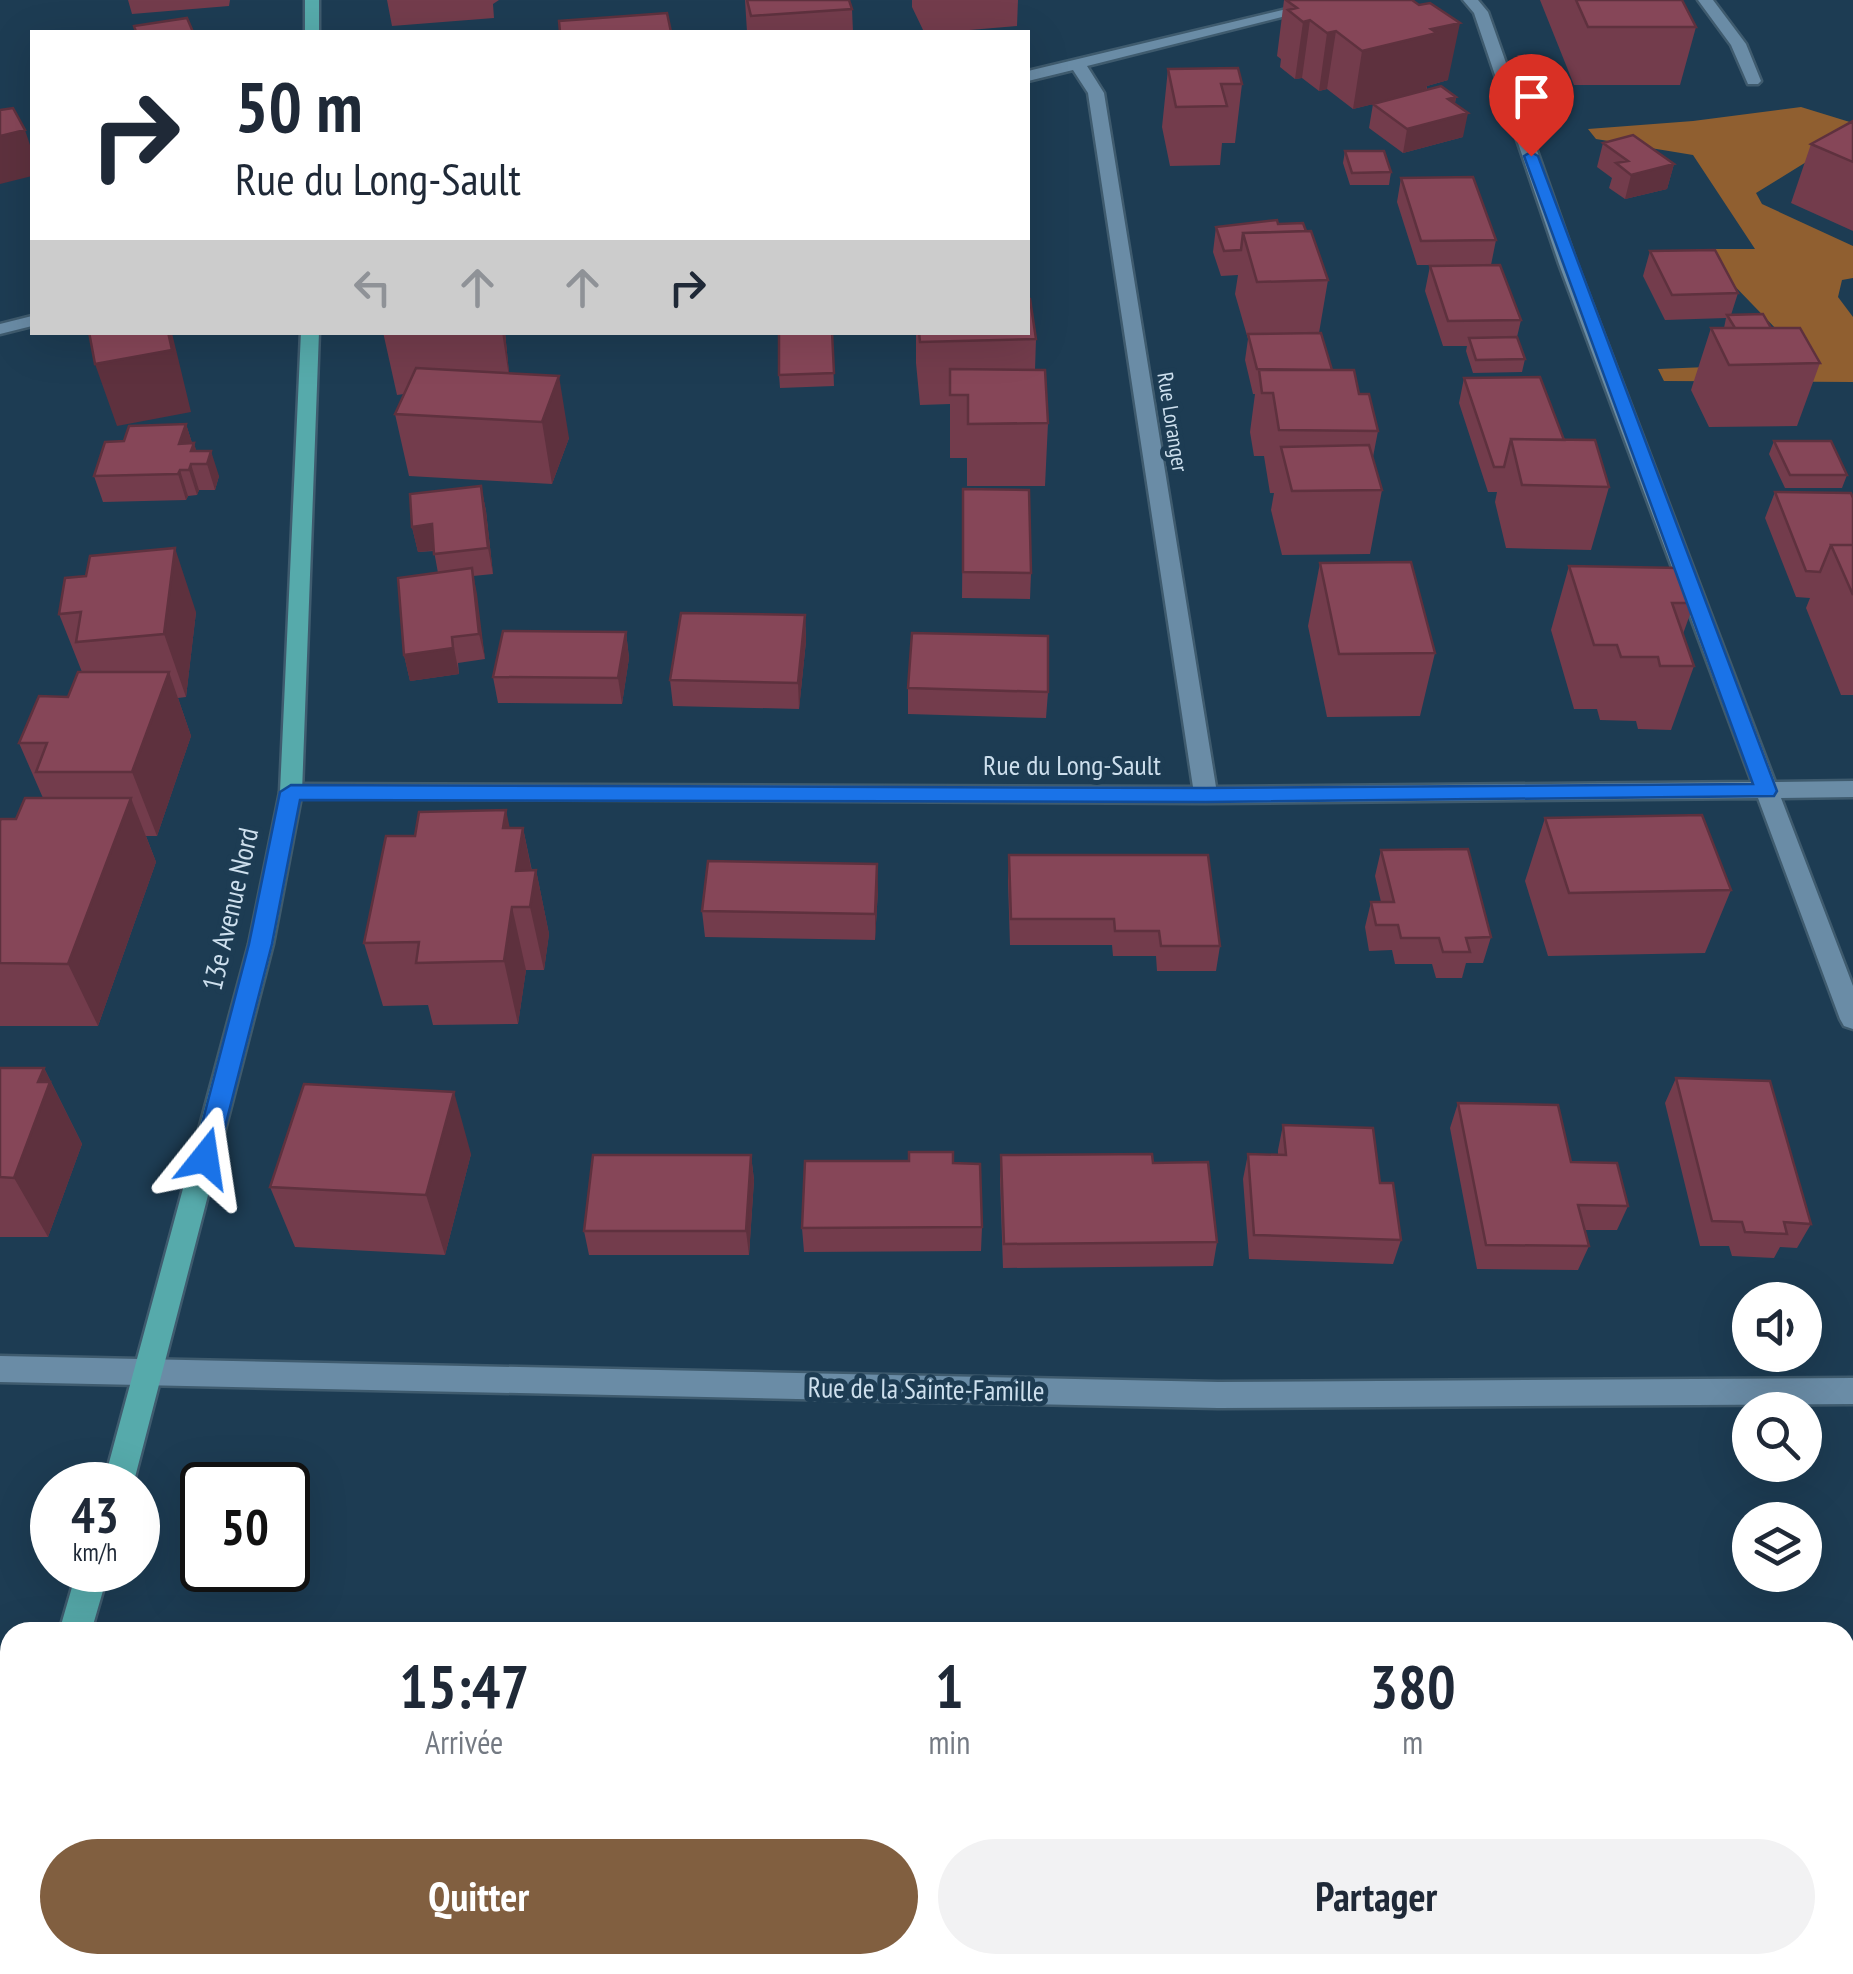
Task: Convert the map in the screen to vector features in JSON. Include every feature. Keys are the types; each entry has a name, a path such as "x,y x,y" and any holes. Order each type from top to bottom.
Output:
{"main road":[{"path":"312,0 312,30"},
{"name":"13e Avenue Nord","path":"125,1462 260,944 291,792 310,335"},
{"path":"78,1622 87,1592"}],"street":[{"path":"1030,76 1342,0"},
{"path":"1470,0 1482,12 1568,264 1853,1019"},
{"path":"1705,0 1738,44 1753,80"},
{"name":"Rue Loranger","path":"1076,64 1093,82 1096,93 1206,795"},
{"path":"0,329 30,322"},
{"name":"Rue du Long-Sault","path":"291,792 1206,795 1853,788"},
{"name":"Rue de la Sainte-Famille","path":"0,1369 1218,1395 1853,1391"}],"shaded area":[{"path":"1801,107 1853,123 1853,133 1756,193 1762,204 1853,246 1853,278 1842,280 1838,297 1853,317 1853,382 1664,381 1658,369 1802,363 1804,358 1725,276 1714,249 1755,249 1693,155 1596,139 1588,129"}],"building":[{"path":"747,0 849,0 852,9 751,16"},
{"path":"1286,0 1412,0 1419,5 1430,3 1460,23 1431,29 1437,33 1362,51 1336,31 1327,33 1310,20 1303,22 1288,10 1297,8"},
{"path":"1576,0 1682,0 1696,27 1588,27"},
{"path":"667,13 671,30 560,30 559,21"},
{"path":"187,18 192,30 135,30 134,26"},
{"path":"1238,68 1242,84 1221,84 1227,106 1176,107 1168,69"},
{"path":"1441,86 1456,97 1448,99 1468,113 1407,129 1373,104"},
{"path":"13,108 25,130 0,136 0,110"},
{"path":"1853,121 1853,162 1811,144"},
{"path":"1633,135 1674,164 1631,175 1616,163 1628,161 1603,143"},
{"path":"1345,151 1384,151 1391,172 1352,173"},
{"path":"1473,177 1496,240 1421,241 1401,178"},
{"path":"1277,220 1278,224 1303,223 1306,231 1243,233 1241,250 1224,251 1216,227"},
{"path":"1311,231 1328,280 1257,282 1243,233"},
{"path":"1715,250 1738,293 1672,295 1650,251"},
{"path":"1500,265 1521,320 1448,321 1430,266"},
{"path":"1030,299 1036,339 920,342 919,335 1030,335"},
{"path":"1763,314 1771,328 1735,328 1727,315"},
{"path":"1711,328 1800,328 1820,363 1729,365"},
{"path":"1321,333 1332,370 1257,369 1248,334"},
{"path":"90,335 169,335 172,350 95,364"},
{"path":"779,335 832,335 834,373 779,375"},
{"path":"1517,337 1525,359 1476,360 1469,338"},
{"path":"416,368 559,376 542,422 395,414"},
{"path":"950,369 1045,370 1048,423 968,424 968,395 950,395"},
{"path":"1259,370 1354,370 1359,394 1369,394 1378,431 1279,430 1273,393 1262,393"},
{"path":"1540,377 1564,440 1511,439 1504,467 1494,467 1464,378"},
{"path":"186,424 179,444 194,443 191,451 211,451 207,464 191,464 189,470 180,470 178,474 94,476 105,442 124,441 129,426"},
{"path":"1511,439 1595,440 1609,487 1522,485"},
{"path":"1774,441 1831,441 1847,475 1790,475"},
{"path":"1369,445 1382,490 1292,491 1281,447"},
{"path":"481,486 488,548 434,554 432,524 412,527 410,494"},
{"path":"963,489 1029,490 1031,573 963,572"},
{"path":"1775,492 1851,493 1853,545 1831,545 1820,572 1806,571"},
{"path":"1831,545 1853,545 1853,595"},
{"path":"175,548 164,634 76,642 81,612 59,614 65,578 86,576 90,556"},
{"path":"1411,562 1435,653 1339,654 1320,563"},
{"path":"1569,566 1681,568 1694,603 1672,603 1694,666 1660,666 1658,657 1621,657 1617,645 1594,645"},
{"path":"472,568 479,634 452,637 453,648 404,655 398,578"},
{"path":"681,613 805,615 798,683 670,680"},
{"path":"503,631 626,632 618,678 493,677"},
{"path":"912,633 1048,636 1048,692 908,688"},
{"path":"78,672 169,672 132,772 36,772 47,743 19,743 39,696 68,697"},
{"path":"25,798 131,798 68,964 0,963 0,821 16,819"},
{"path":"506,810 503,828 523,828 516,871 536,870 530,907 512,907 504,961 416,963 419,942 364,943 386,836 415,836 419,812"},
{"path":"1702,815 1731,890 1569,893 1545,818"},
{"path":"1468,849 1491,937 1466,938 1470,952 1443,952 1439,938 1401,938 1398,925 1376,925 1371,902 1394,902 1381,850"},
{"path":"1009,855 1208,855 1220,946 1161,946 1159,931 1115,931 1114,919 1011,919"},
{"path":"708,861 877,864 875,914 702,911"},
{"path":"0,1068 44,1068 38,1082 50,1082 14,1178 0,1177"},
{"path":"1676,1078 1770,1081 1811,1224 1784,1222 1787,1234 1745,1232 1742,1222 1712,1221"},
{"path":"304,1084 454,1092 426,1195 270,1187"},
{"path":"1458,1103 1558,1105 1571,1162 1617,1163 1628,1206 1578,1205 1589,1246 1486,1245"},
{"path":"1283,1125 1373,1128 1380,1183 1393,1183 1401,1240 1254,1235 1248,1154 1286,1155"},
{"path":"909,1152 953,1152 953,1163 980,1164 982,1227 802,1228 805,1161 909,1161"},
{"path":"1152,1154 1153,1163 1208,1162 1217,1242 1004,1244 1001,1155"},
{"path":"593,1155 751,1155 746,1231 584,1231"}],"route":[{"path":"205,1158 260,944 291,792 1206,795 1766,791 1531,156"}]}
